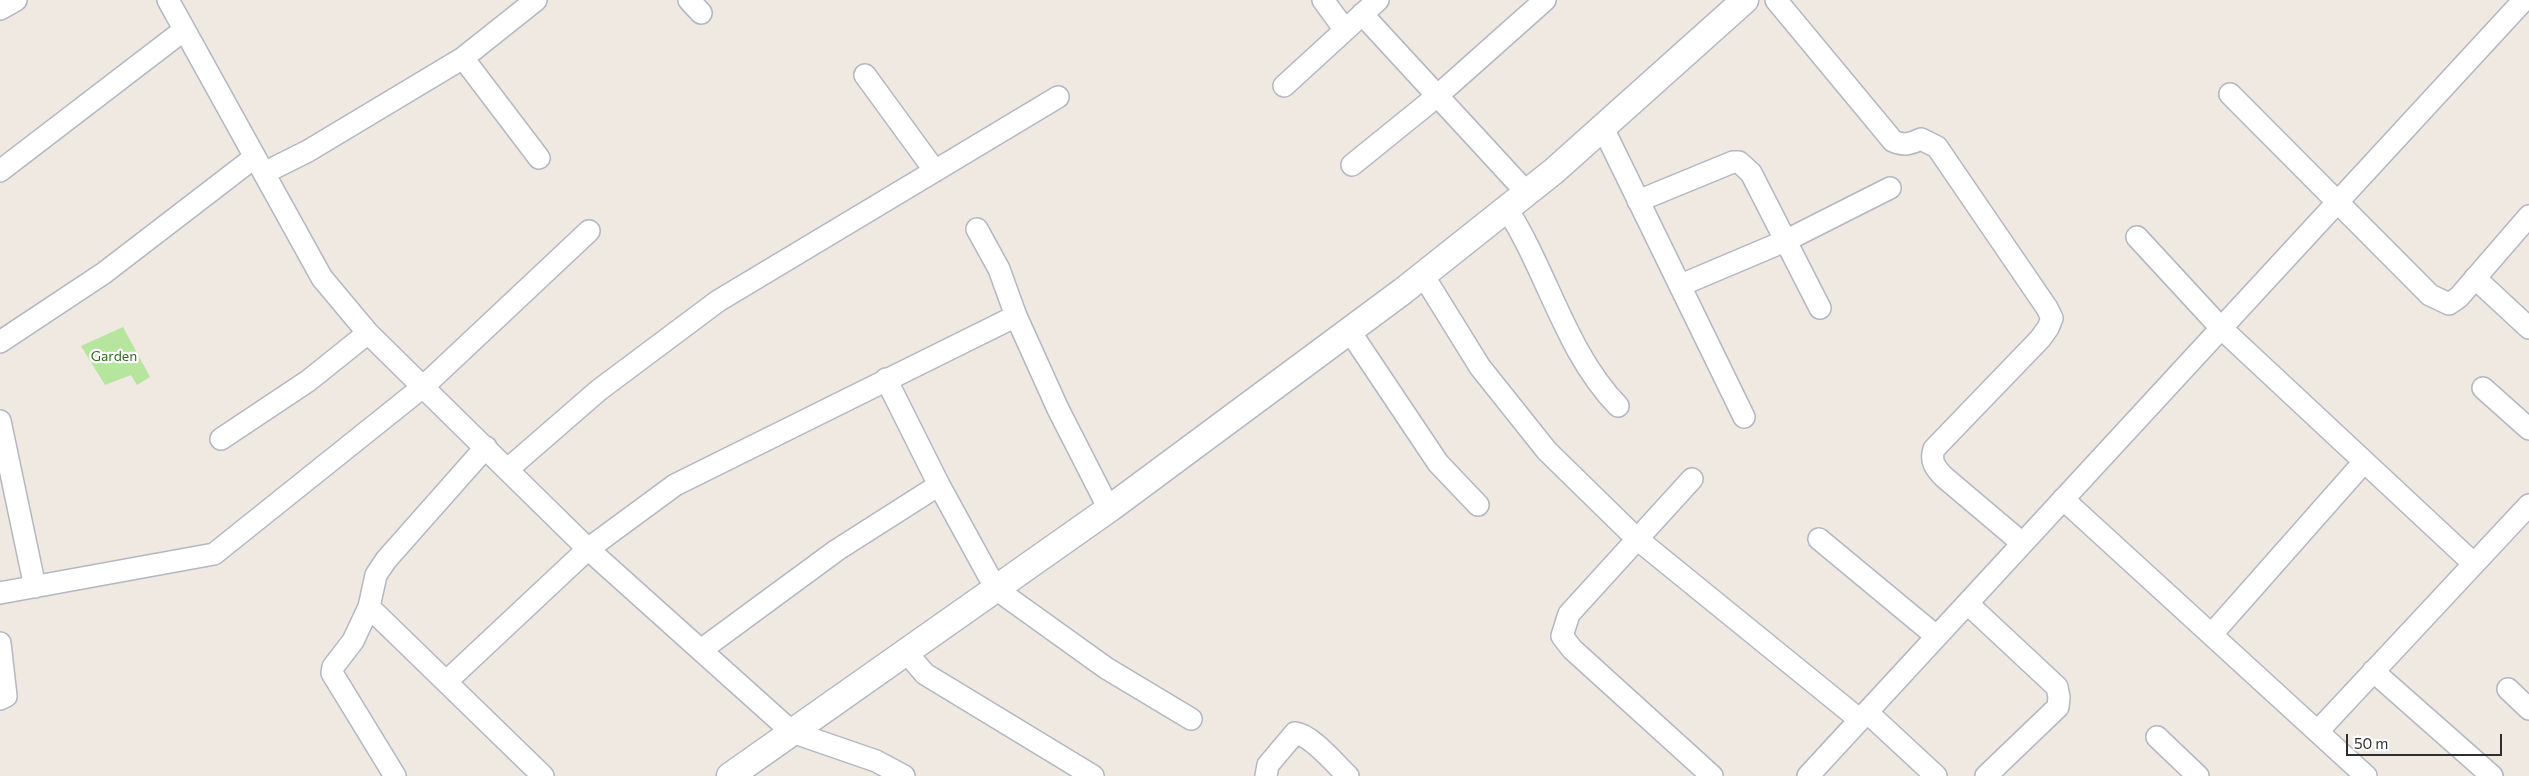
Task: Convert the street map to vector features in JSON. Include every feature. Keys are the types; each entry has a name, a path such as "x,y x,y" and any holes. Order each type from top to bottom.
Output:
{"street":[{"path":"0,9 16,0"},
{"path":"168,0 322,278 368,333 588,549 792,732 876,761 904,776"},
{"path":"0,342 260,165 308,151 463,58 536,0"},
{"path":"1323,0 1345,30"},
{"path":"1284,86 1378,0"},
{"path":"1352,165 1436,97 1545,0"},
{"path":"730,776 1109,509 1350,330 1517,201 1603,128 1746,0"},
{"path":"1776,0 1893,141 1901,145 1921,139 1937,148 2052,318 2040,339 1934,449 1932,457 1935,467 1944,477 2022,543"},
{"path":"1808,776 2338,201 2526,2"},
{"path":"1362,14 1436,97 1517,201 1530,248 1583,360 1600,387 1618,406"},
{"path":"0,171 184,30"},
{"path":"463,58 539,158"},
{"path":"865,75 935,171"},
{"path":"2230,94 2430,295 2449,304 2459,297 2529,216"},
{"path":"508,469 599,390 718,301 1058,97"},
{"path":"1603,128 1744,417"},
{"path":"1638,201 1733,162 1739,162 1751,173 1820,308"},
{"path":"1681,285 1785,241 1890,188"},
{"path":"977,229 999,269 1016,316 1058,409 1109,509"},
{"path":"0,593 214,554 424,386 589,230"},
{"path":"2136,237 2221,328 2473,563"},
{"path":"1423,274 1480,367 1547,451 1636,538 1863,716 1936,776"},
{"path":"2475,278 2529,328"},
{"path":"446,681 588,549 675,485 1016,316"},
{"path":"1350,330 1438,463 1478,505"},
{"path":"221,439 308,381 368,333"},
{"path":"886,379 939,485 996,588 1106,668 1191,719"},
{"path":"2483,388 2529,429"},
{"path":"0,424 35,587"},
{"path":"395,776 332,673 334,666 353,641 369,607 376,575 386,560 486,447"},
{"path":"2212,634 2364,462"},
{"path":"1692,479 1568,614 1562,636 1572,649 1712,776"},
{"path":"701,650 837,550 939,485"},
{"path":"2062,499 2366,776"},
{"path":"2318,731 2529,505"},
{"path":"1819,539 1936,636"},
{"path":"1968,604 2056,687 2059,697 2058,707 1986,776"},
{"path":"369,607 543,776"},
{"path":"0,643 6,696 0,699"},
{"path":"906,652 925,674 1093,776"},
{"path":"2373,671 2492,776"},
{"path":"2508,689 2529,709"},
{"path":"1266,776 1268,765 1295,733 1302,734 1311,741 1348,776"},
{"path":"2157,737 2198,776"}],"green space":[{"name":"Garden","path":"123,327 150,377 137,385 131,375 105,385 81,346"}]}
